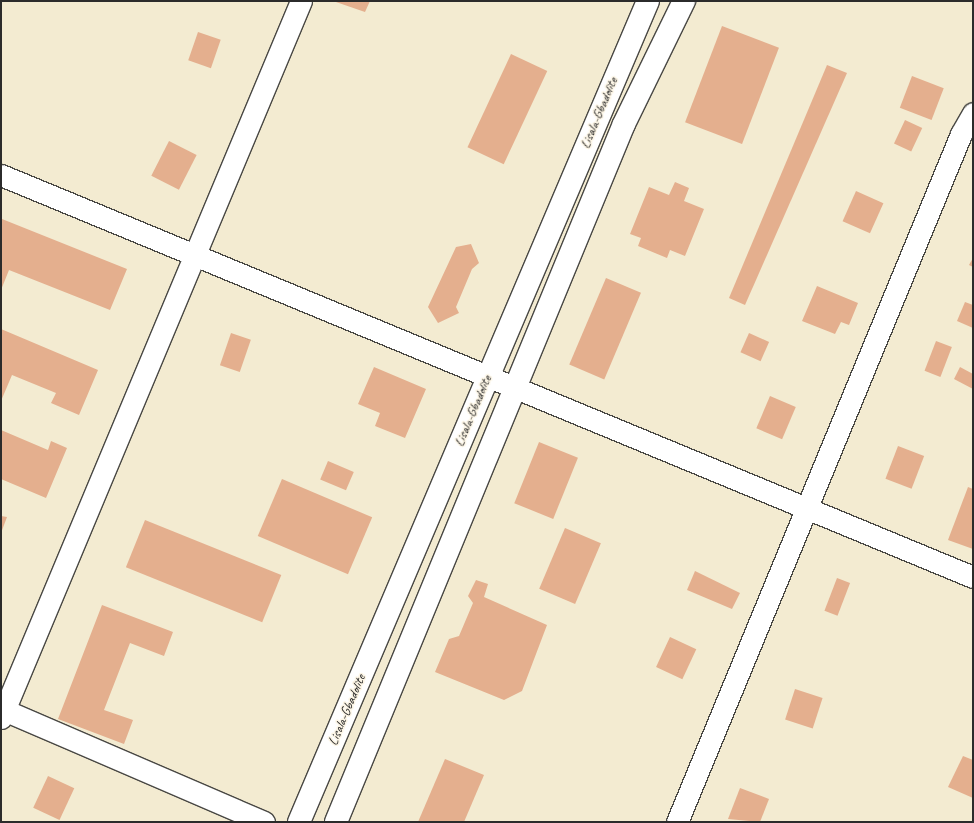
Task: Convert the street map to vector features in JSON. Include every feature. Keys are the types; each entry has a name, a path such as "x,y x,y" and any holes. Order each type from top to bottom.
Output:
{"main road":[{"name":"Lisala-Gbadolite","path":"299,822 597,116 648,1"},
{"name":"Lisala-Gbadolite","path":"336,822 514,387 624,124 684,1"},
{"path":"597,116 624,124"}],"street":[{"path":"264,822 3,714 197,256 301,1"},
{"path":"677,822 808,509 958,142 973,114"},
{"path":"1,175 973,577"}],"building":[{"path":"333,1 370,1 365,12"},
{"path":"722,26 779,48 742,144 685,122"},
{"path":"198,32 221,40 211,68 188,60"},
{"path":"511,54 547,71 504,164 467,147"},
{"path":"827,65 847,73 745,305 729,298"},
{"path":"912,76 944,88 932,120 900,108"},
{"path":"905,120 922,128 911,152 894,144"},
{"path":"169,141 197,155 179,190 151,176"},
{"path":"675,182 689,188 684,201 704,209 685,256 670,250 667,258 638,246 641,238 630,234 649,187 669,195"},
{"path":"856,191 883,203 870,233 843,221"},
{"path":"2,219 127,269 110,310 9,270 1,290"},
{"path":"471,244 479,263 472,269 456,307 459,313 438,323 428,307 456,247"},
{"path":"973,258 973,267 969,265"},
{"path":"606,278 641,293 604,379 569,365"},
{"path":"817,286 858,303 849,325 841,322 835,334 802,321"},
{"path":"965,302 973,305 973,328 957,321"},
{"path":"1,329 98,370 79,415 51,403 56,393 12,375 1,401"},
{"path":"231,333 251,340 240,372 220,365"},
{"path":"749,333 769,342 761,361 740,352"},
{"path":"936,341 952,347 940,377 925,371"},
{"path":"374,367 426,389 405,438 375,426 380,413 358,404"},
{"path":"960,367 973,374 973,389 954,379"},
{"path":"770,396 796,407 782,439 756,428"},
{"path":"1,430 48,450 51,441 67,448 46,498 1,479"},
{"path":"539,442 578,458 553,519 514,503"},
{"path":"898,446 924,456 912,489 885,479"},
{"path":"328,461 354,472 346,490 320,479"},
{"path":"282,479 372,517 348,574 258,536"},
{"path":"968,487 973,489 973,549 948,540"},
{"path":"1,516 7,517 1,533"},
{"path":"145,520 281,575 262,622 126,567"},
{"path":"565,528 601,543 575,604 539,589"},
{"path":"695,571 740,593 732,609 687,590"},
{"path":"837,578 850,583 838,616 824,611"},
{"path":"476,580 488,584 484,597 547,625 522,691 504,700 435,672 449,639 459,636 473,603 468,596"},
{"path":"102,605 173,632 164,656 130,643 104,710 133,720 124,744 58,719"},
{"path":"670,637 696,649 682,679 656,667"},
{"path":"795,689 823,698 813,728 785,719"},
{"path":"963,756 973,760 973,798 948,787"},
{"path":"445,759 484,775 464,822 418,822"},
{"path":"48,776 74,788 59,820 33,808"},
{"path":"740,788 769,799 760,822 728,819"}]}
